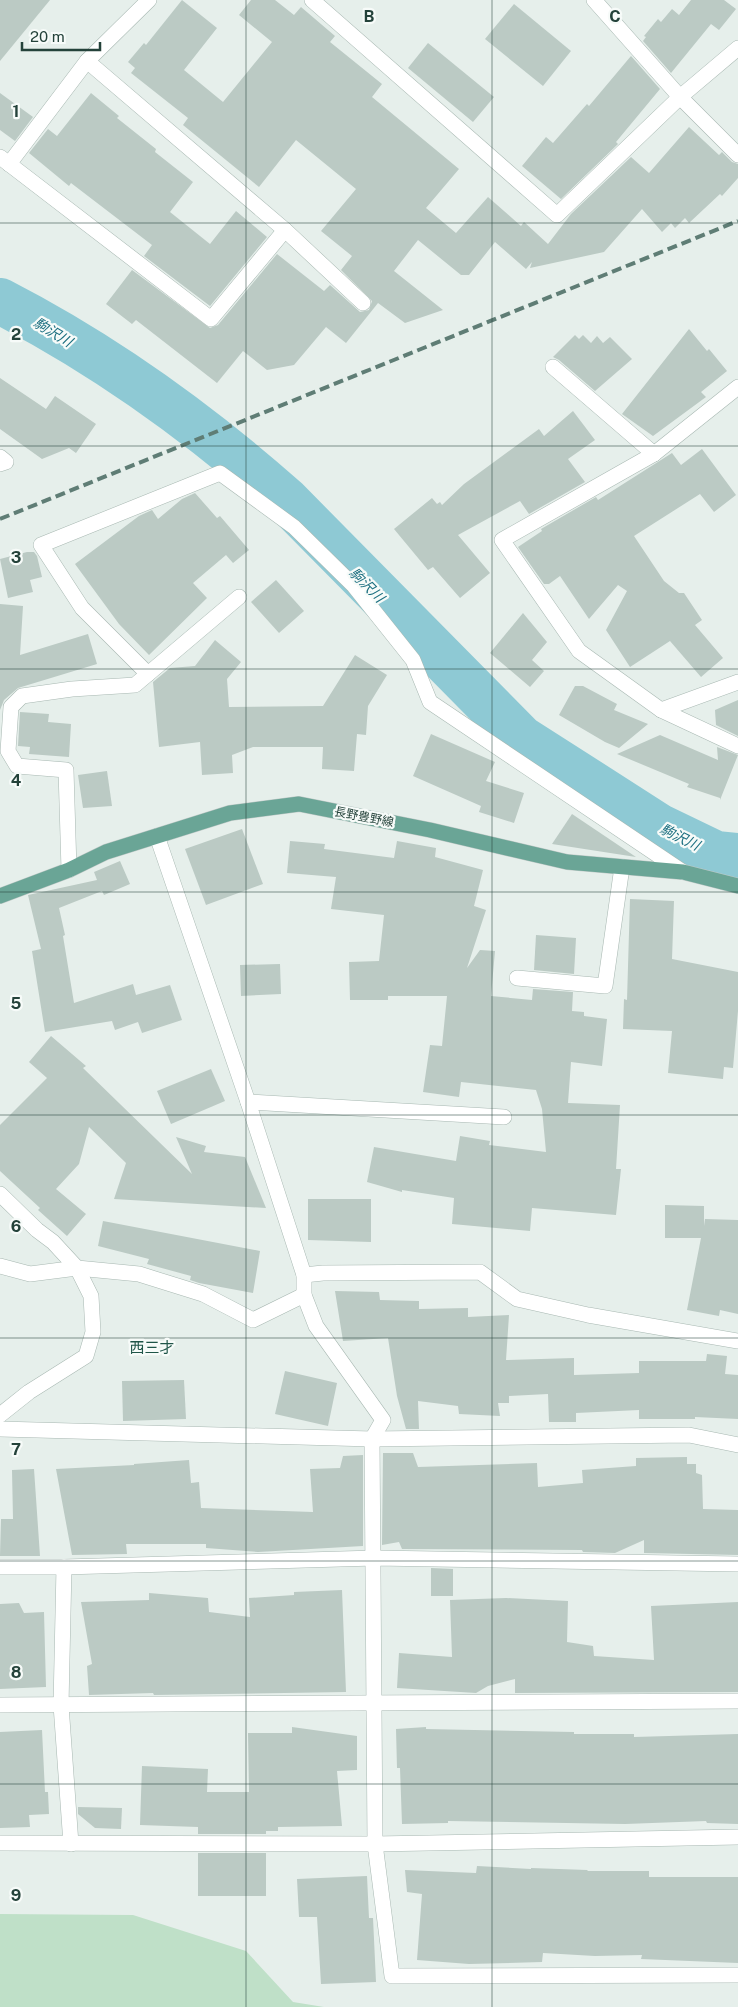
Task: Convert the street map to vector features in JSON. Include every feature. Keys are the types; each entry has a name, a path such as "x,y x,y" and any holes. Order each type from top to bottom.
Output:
{"main road":[{"name":"長野豊野線","path":"0,896 69,870 106,852 230,813 298,804 430,830 567,862 683,872 738,886"}],"street":[{"path":"148,0 87,61 5,161 211,319 285,230"},
{"path":"312,0 557,215 680,97 738,48"},
{"path":"594,0 680,97 738,156"},
{"path":"87,61 285,230 363,303"},
{"path":"553,367 654,454"},
{"path":"738,387 654,454 502,540 579,651 661,710 738,746"},
{"path":"0,457 6,462 0,464"},
{"path":"148,674 82,608 40,545 220,473 294,528 354,586 413,660 430,702 683,872"},
{"path":"69,870 66,770 17,766 8,751 10,707 22,696 72,689 135,685 239,596"},
{"path":"661,710 738,682"},
{"path":"157,836 248,1102 304,1275 304,1295 316,1326 383,1420 372,1439 375,1844 392,1976 738,1975"},
{"path":"517,978 605,986 622,867"},
{"path":"248,1102 504,1117"},
{"path":"0,1194 37,1230 53,1242 77,1268 91,1296 94,1332 86,1356 29,1392 0,1415"},
{"path":"0,1266 30,1274 77,1268 139,1274 203,1294 253,1320 304,1295"},
{"path":"304,1275 323,1273 480,1272 517,1299 588,1315 738,1341"},
{"path":"0,1429 372,1439 689,1435 738,1444"},
{"path":"0,1568 374,1558 738,1564"},
{"path":"64,1567 61,1705 71,1844"},
{"path":"0,1705 738,1701"},
{"path":"0,1843 375,1844 738,1837"}],"green space":[{"path":"0,1914 133,1915 246,1951 293,2002 324,2007 0,2007"}],"building":[{"path":"0,0 50,0 0,61"},
{"path":"182,0 217,28 184,70 223,102 272,42 239,15 251,0 275,0 294,15 301,7 335,36 330,42 382,84 372,97 459,169 426,208 456,233 488,197 521,226 524,222 548,244 571,214 631,157 649,173 689,127 719,155 722,152 732,162 738,164 738,178 722,196 720,194 689,223 685,218 675,228 671,223 662,232 642,209 604,252 530,268 532,262 526,269 495,242 469,275 461,275 418,240 394,271 443,310 405,323 378,303 346,343 326,327 294,365 267,370 243,351 217,383 136,320 132,324 106,304 132,270 210,328 218,325 277,254 324,291 330,285 360,312 369,310 372,301 341,270 352,256 321,231 356,189 296,140 259,187 183,125 188,118 131,73 135,68 128,62 144,43 146,45"},
{"path":"691,0 724,0 736,9 719,30 711,24 671,73 643,41 646,37 644,36 658,19 661,22 672,9 679,15"},
{"path":"514,4 571,51 543,86 485,39"},
{"path":"428,43 494,97 473,122 408,68"},
{"path":"631,56 660,89 616,142 618,144 561,199 522,166 546,137 553,143 587,104 589,106"},
{"path":"0,93 33,117 15,141 0,130"},
{"path":"91,93 119,116 117,118 156,149 155,152 193,182 170,212 210,244 236,211 267,237 210,306 144,256 152,245 71,183 69,186 29,153 48,129 57,136"},
{"path":"689,329 727,371 701,392 706,397 653,436 622,414"},
{"path":"575,335 579,339 583,335 591,343 597,336 603,343 610,337 632,359 595,391 553,357"},
{"path":"0,378 46,409 55,396 96,424 76,453 69,448 42,459 0,429"},
{"path":"573,411 595,440 568,459 585,482 529,514 520,501 458,535 490,573 460,598 433,567 428,570 394,529 432,498 437,504 440,502 442,505 464,484 539,429 544,436"},
{"path":"702,449 736,495 714,512 700,494 634,536 664,581 679,593 684,593 702,620 695,625 723,658 701,677 670,641 630,667 606,630 627,591 618,585 589,619 560,576 549,584 544,584 518,547 542,531 541,529 596,497 598,500 672,453 681,465"},
{"path":"195,493 217,518 220,516 249,550 233,563 226,555 193,583 207,598 149,655 119,624 75,564 139,516 152,510 158,519 182,499"},
{"path":"34,552 37,556 42,577 30,580 33,592 8,598 0,559"},
{"path":"276,580 304,611 279,633 251,602"},
{"path":"0,604 23,606 20,655 88,634 97,664 18,688 4,700 0,710"},
{"path":"523,613 547,642 532,660 544,671 530,687 490,653"},
{"path":"215,640 241,662 227,679 229,707 323,706 355,655 387,675 368,706 366,735 357,734 354,771 322,769 323,747 253,747 232,755 233,773 202,775 200,742 159,747 153,682 170,668 195,666"},
{"path":"575,686 583,686 617,704 614,710 648,724 619,748 605,742 559,715"},
{"path":"738,700 738,736 716,725 715,710"},
{"path":"20,712 49,714 48,722 71,724 69,757 29,754 30,747 18,746"},
{"path":"431,734 495,762 486,781 524,793 514,823 479,812 481,806 413,776"},
{"path":"660,735 718,760 717,747 738,755 720,800 720,798 687,787 689,784 617,754"},
{"path":"107,771 112,806 83,808 78,775"},
{"path":"572,814 636,857 552,844"},
{"path":"242,829 263,884 206,905 185,849"},
{"path":"290,841 325,844 324,849 394,858 397,841 436,848 435,857 483,870 474,906 486,910 467,968 480,950 495,951 491,996 532,1000 533,989 573,992 572,1011 584,1012 584,1016 607,1019 602,1066 571,1062 568,1103 620,1105 616,1169 621,1169 616,1215 532,1208 530,1231 452,1224 454,1198 402,1190 402,1192 367,1182 374,1147 456,1161 460,1136 490,1141 489,1145 546,1152 542,1109 536,1090 461,1082 459,1097 423,1092 430,1045 442,1046 447,996 388,996 388,1000 350,1000 349,962 379,961 384,915 331,909 336,877 287,873"},
{"path":"120,861 130,884 104,895 102,891 59,908 65,935 63,936 74,1003 133,984 136,995 170,985 182,1020 142,1033 138,1022 115,1030 112,1021 45,1032 32,951 41,949 28,895 97,880 94,872"},
{"path":"630,899 674,901 672,959 738,972 738,1011 733,1068 724,1067 723,1079 668,1073 672,1031 623,1029 624,999 627,1000"},
{"path":"536,935 576,938 574,974 534,970"},
{"path":"280,964 281,994 241,996 240,965"},
{"path":"51,1036 86,1066 83,1068 192,1174 176,1137 206,1146 204,1152 245,1157 266,1208 114,1199 126,1163 89,1127 79,1164 56,1189 86,1214 67,1236 38,1210 40,1208 0,1171 0,1125 47,1078 29,1062"},
{"path":"211,1069 225,1101 171,1124 157,1091"},
{"path":"308,1199 371,1199 371,1242 308,1240"},
{"path":"665,1205 704,1206 704,1226 705,1219 738,1220 738,1314 720,1310 719,1316 687,1310 701,1238 665,1238"},
{"path":"103,1221 260,1251 253,1293 199,1283 190,1280 191,1276 147,1264 149,1259 98,1246"},
{"path":"335,1291 379,1292 380,1300 419,1301 419,1309 468,1308 468,1317 509,1315 506,1360 574,1358 574,1375 639,1373 639,1361 706,1361 707,1354 727,1356 725,1374 738,1375 738,1419 695,1417 695,1419 639,1419 639,1410 576,1413 576,1422 549,1422 548,1394 509,1396 509,1403 498,1403 500,1416 459,1414 458,1406 418,1401 419,1429 406,1429 397,1396 388,1338 343,1341"},
{"path":"285,1371 337,1383 328,1426 275,1414"},
{"path":"184,1380 186,1419 123,1421 122,1381"},
{"path":"383,1453 413,1453 418,1467 537,1463 538,1487 583,1483 582,1470 636,1466 636,1458 687,1457 687,1464 696,1464 696,1473 702,1475 703,1509 738,1510 738,1555 644,1553 644,1540 615,1553 583,1552 582,1550 402,1549 399,1542 382,1545"},
{"path":"363,1455 363,1546 258,1552 206,1548 206,1544 126,1544 127,1554 72,1555 56,1469 189,1460 191,1483 199,1482 201,1508 313,1512 310,1469 340,1468 343,1456"},
{"path":"34,1469 40,1556 0,1556 1,1519 13,1519 12,1470"},
{"path":"431,1568 453,1569 453,1596 431,1596"},
{"path":"342,1590 346,1692 89,1695 87,1666 92,1664 81,1602 149,1600 149,1593 208,1598 209,1612 250,1617 249,1598 294,1595 294,1592"},
{"path":"506,1598 568,1601 567,1642 593,1646 594,1656 654,1660 651,1606 738,1602 738,1692 515,1693 515,1679 488,1686 476,1693 397,1688 399,1653 452,1657 450,1600"},
{"path":"19,1603 24,1613 44,1612 46,1687 0,1689 0,1604"},
{"path":"292,1727 357,1736 357,1770 337,1771 342,1826 278,1827 278,1831 266,1831 266,1834 198,1834 198,1827 140,1825 142,1766 208,1769 207,1792 249,1792 248,1733 292,1733"},
{"path":"426,1727 426,1729 574,1732 574,1734 634,1734 634,1737 738,1734 738,1824 707,1823 706,1821 625,1824 448,1821 448,1823 402,1824 400,1768 397,1768 396,1729"},
{"path":"42,1730 45,1792 48,1792 49,1814 29,1815 30,1827 0,1828 0,1732"},
{"path":"78,1807 122,1808 121,1829 95,1828 78,1814"},
{"path":"198,1853 266,1853 266,1896 198,1896"},
{"path":"477,1866 588,1871 649,1871 649,1877 738,1877 738,1963 641,1959 642,1955 595,1956 543,1953 542,1962 469,1964 417,1960 422,1894 407,1892 405,1870 476,1873"},
{"path":"367,1876 369,1918 373,1918 376,1982 321,1984 317,1917 299,1917 297,1879"}],"waterway":[{"name":"駒沢川","path":"0,301 113,367 184,417 253,472 286,500 521,738 660,827 716,854 738,856"}],"railway":[{"path":"0,519 738,221"}],"district":[{"name":"西三才","path":"152,1348"}]}
